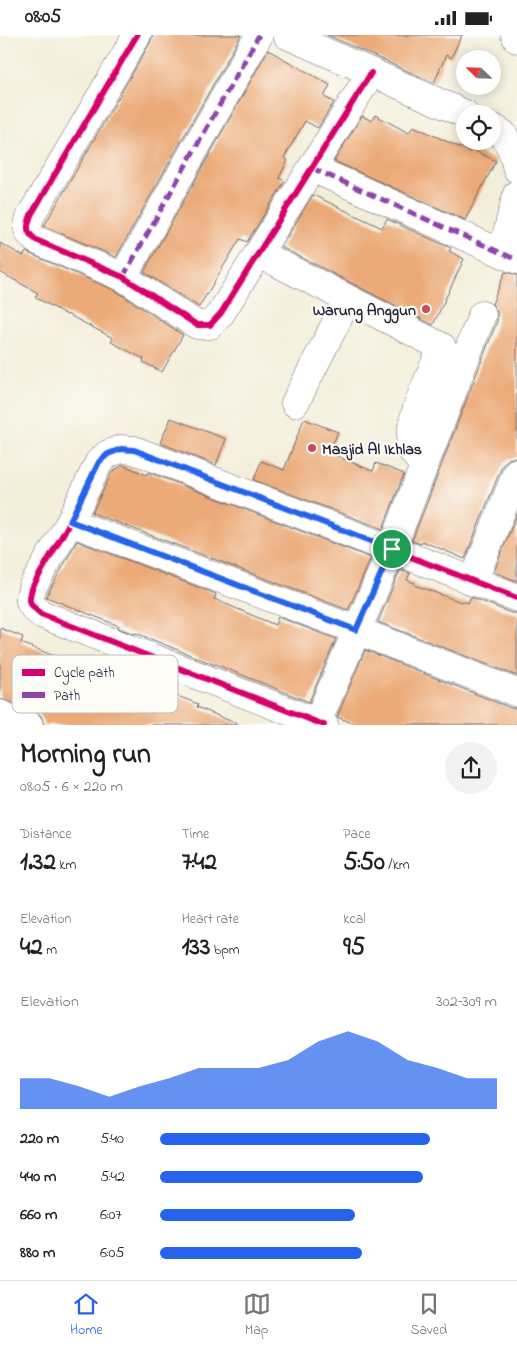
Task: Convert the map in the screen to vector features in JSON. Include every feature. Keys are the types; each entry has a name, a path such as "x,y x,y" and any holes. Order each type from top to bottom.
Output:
{"street":[{"path":"137,35 31,215 27,227 30,235 36,241 123,277 197,325 210,325 220,313 371,73"},
{"path":"123,277 258,35"},
{"path":"287,35 456,110"},
{"path":"515,35 517,39"},
{"path":"501,132 504,134 512,150 517,169"},
{"path":"312,168 509,256 517,194"},
{"path":"258,253 442,347 418,405 410,431 412,450 424,465"},
{"path":"295,403 348,299"},
{"path":"178,668 319,724 356,630 392,549 482,315"},
{"path":"145,655 41,614 31,605 29,597 33,586 70,521 99,462 108,454 121,449 134,450 517,598"},
{"path":"472,582 517,472"},
{"path":"70,521 517,693"},
{"path":"0,714 30,725"}],"building":[{"path":"153,35 241,35 116,257 44,226"},
{"path":"327,35 462,35 451,58 446,55 434,83"},
{"path":"268,50 330,85 324,97 334,102 318,128 305,121 284,158 288,160 279,178 285,181 247,242 240,239 199,307 144,272"},
{"path":"375,115 409,133 413,126 456,146 456,150 470,152 473,150 496,161 465,220 334,161 362,116 372,121"},
{"path":"313,195 382,228 387,219 451,248 449,251 464,259 433,325 281,247"},
{"path":"0,243 23,256 26,252 116,291 183,335 162,372 143,362 144,359 111,342 113,338 35,297 38,293 0,272"},
{"path":"505,272 517,275 517,457 508,459 502,466 465,559 422,541 421,544 412,541 497,321 497,312 492,304"},
{"path":"171,418 226,439 216,465 160,443"},
{"path":"304,419 338,432 329,453 373,471 376,463 404,474 383,529 254,480 261,461 284,470"},
{"path":"123,465 147,475 148,472 371,558 348,610 92,513 112,472"},
{"path":"517,514 517,581 494,572"},
{"path":"77,541 216,594 214,599 275,625 278,617 336,639 309,702 136,633 118,628 119,626 46,597"},
{"path":"400,570 410,573 407,580 415,583 414,585 461,602 468,603 471,597 511,613 517,613 517,676 378,622"},
{"path":"0,628 23,637 21,643 52,655 12,655 12,703 0,699"},
{"path":"365,650 511,708 517,708 517,725 358,725 337,717"},
{"path":"178,696 198,704 197,707 240,725 44,725 41,716 37,713 178,713"}],"marked path":[{"path":"123,277 259,35"},
{"path":"312,168 517,260"}],"cycle path":[{"path":"137,35 31,215 28,229 36,240 123,277 197,325 210,325 221,313 371,73"},
{"path":"146,655 41,614 30,602 33,586 70,522 99,462 108,454 121,449 134,450 517,598"},
{"path":"178,668 324,725"}],"place":[{"name":"Warung Anggun","path":"426,309"},
{"name":"Masjid Al Ikhlas","path":"312,448"}],"route":[{"path":"121,449 134,450 392,549 356,630 70,521 99,462 108,454 121,449"}]}
